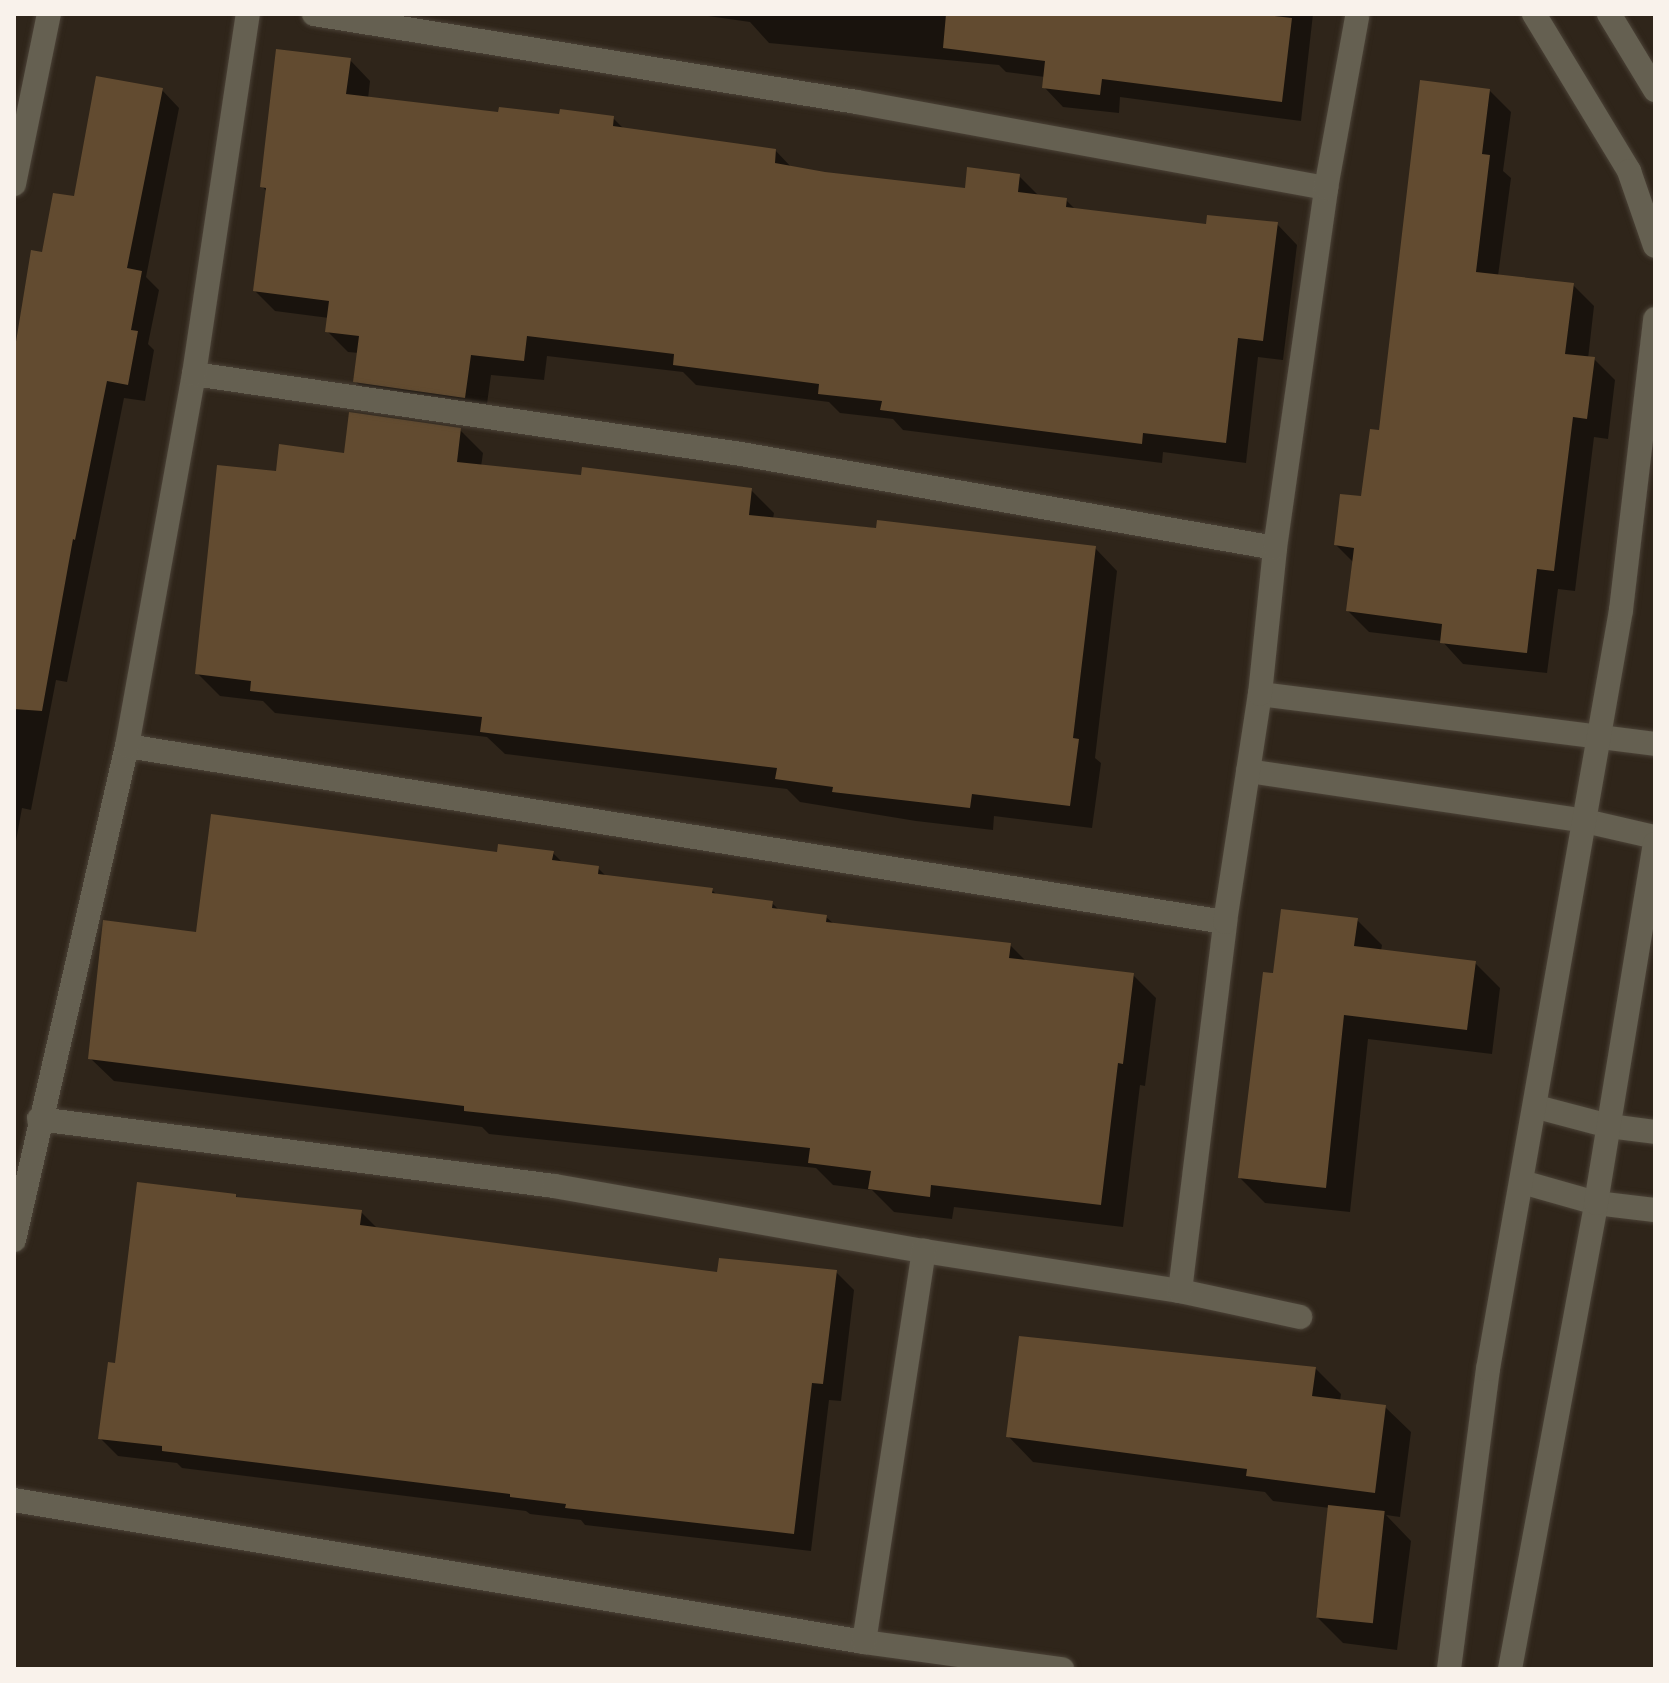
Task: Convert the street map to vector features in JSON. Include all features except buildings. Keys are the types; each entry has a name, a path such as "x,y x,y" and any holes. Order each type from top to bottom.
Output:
{"street":[{"path":"14,184 49,14"},
{"path":"14,1240 39,1119 127,746 194,374 248,14"},
{"path":"314,14 857,102 1326,188"},
{"path":"1534,14 1629,171 1655,246"},
{"path":"1609,14 1655,90"},
{"path":"1180,1291 1225,922 1260,694 1275,548 1326,188 1357,17"},
{"path":"1449,1669 1488,1369 1537,1107 1621,610 1655,319"},
{"path":"194,374 741,454 1275,548"},
{"path":"1260,694 1655,744"},
{"path":"127,746 1225,922"},
{"path":"1248,771 1585,821 1655,837"},
{"path":"1510,1669 1596,1203 1655,844"},
{"path":"1537,1107 1609,1126 1655,1132"},
{"path":"39,1119 554,1186 924,1251 1180,1291 1300,1317"},
{"path":"1522,1182 1596,1203 1655,1210"},
{"path":"864,1642 924,1251"},
{"path":"14,1500 864,1642 1062,1669"}]}
